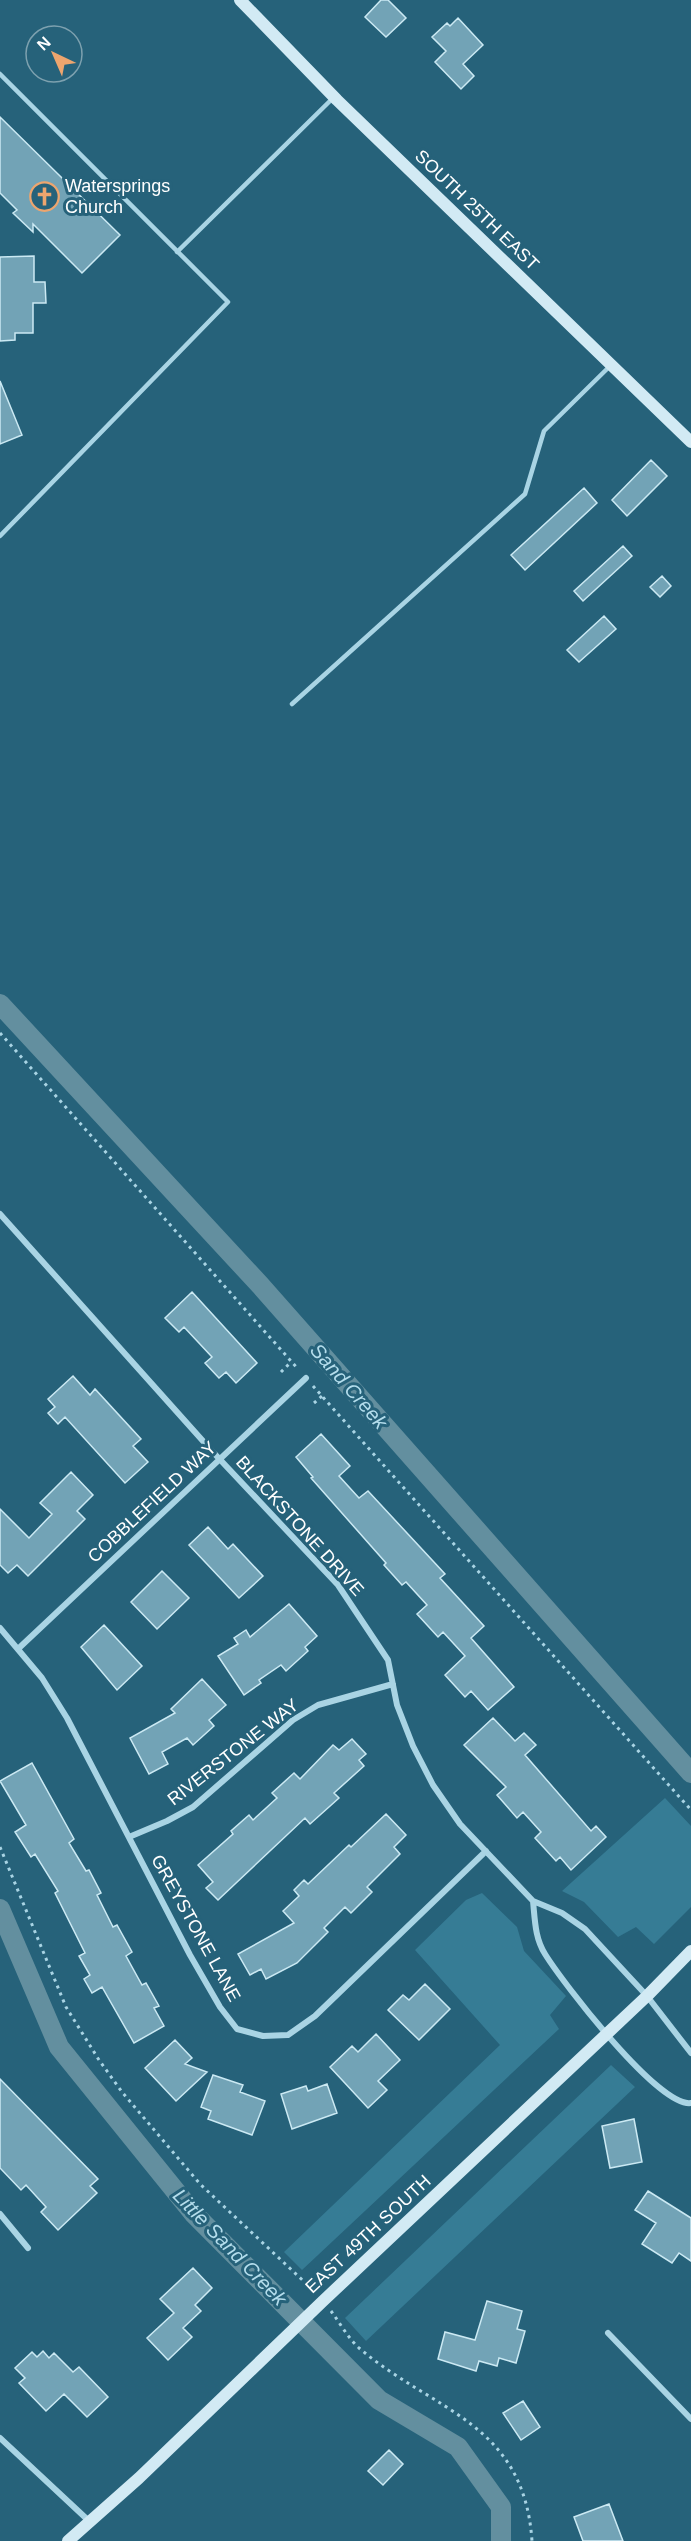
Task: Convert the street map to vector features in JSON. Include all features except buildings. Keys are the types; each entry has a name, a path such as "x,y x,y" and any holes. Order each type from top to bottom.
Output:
{"street":[{"name":"SOUTH 25TH EAST","path":"240,0 334,96 691,442"},
{"name":"BLACKSTONE DRIVE","path":"0,1214 219,1459 338,1585 388,1660 397,1705 413,1746 433,1785 460,1824 533,1901 562,1912 585,1929 647,1996 691,2053"},
{"name":"COBBLEFIELD WAY","path":"19,1648 306,1378"},
{"name":"GREYSTONE LANE","path":"0,1628 19,1648 67,1718 190,1955 220,2007 237,2029 263,2036 288,2035 315,2016 486,1851"},
{"name":"RIVERSTONE WAY","path":"129,1837 167,1821 192,1807 293,1720 309,1710 393,1684"},
{"path":"533,1901 536,1935 545,1954 606,2034 639,2070 672,2097 685,2104 691,2103"},
{"name":"EAST 49TH SOUTH","path":"68,2541 139,2478 319,2304 647,1996 691,1951"},
{"path":"0,2214 28,2248"},
{"path":"608,2333 691,2419"},
{"path":"0,2438 89,2521"}],"lane":[{"path":"0,74 228,302 0,536"},
{"path":"177,252 334,96"},
{"path":"292,704 525,494 544,431 611,365"}],"path":[{"path":"0,1034 691,1810"},
{"path":"281,1372 291,1362"},
{"path":"314,1403 322,1396"},
{"path":"0,1847 66,2007 105,2068 200,2184 291,2266 319,2304 357,2346 381,2365 466,2418 498,2447 520,2483 531,2512 532,2541"}],"shaded area":[{"path":"665,1798 691,1826 691,1907 654,1944 636,1927 618,1937 584,1902 562,1891"},
{"path":"482,1893 517,1927 524,1951 566,1996 550,2015 559,2029 302,2270 284,2252 500,2045 415,1950 466,1900"},
{"path":"611,2065 635,2087 366,2341 345,2318"}],"waterway":[{"name":"Sand Creek","path":"0,1004 261,1286 691,1773"},
{"name":"Little Sand Creek","path":"0,1909 59,2047 194,2214 379,2400 458,2447 501,2507 501,2541"}],"place":[{"name":"Watersprings Church","path":"44,196"}]}
